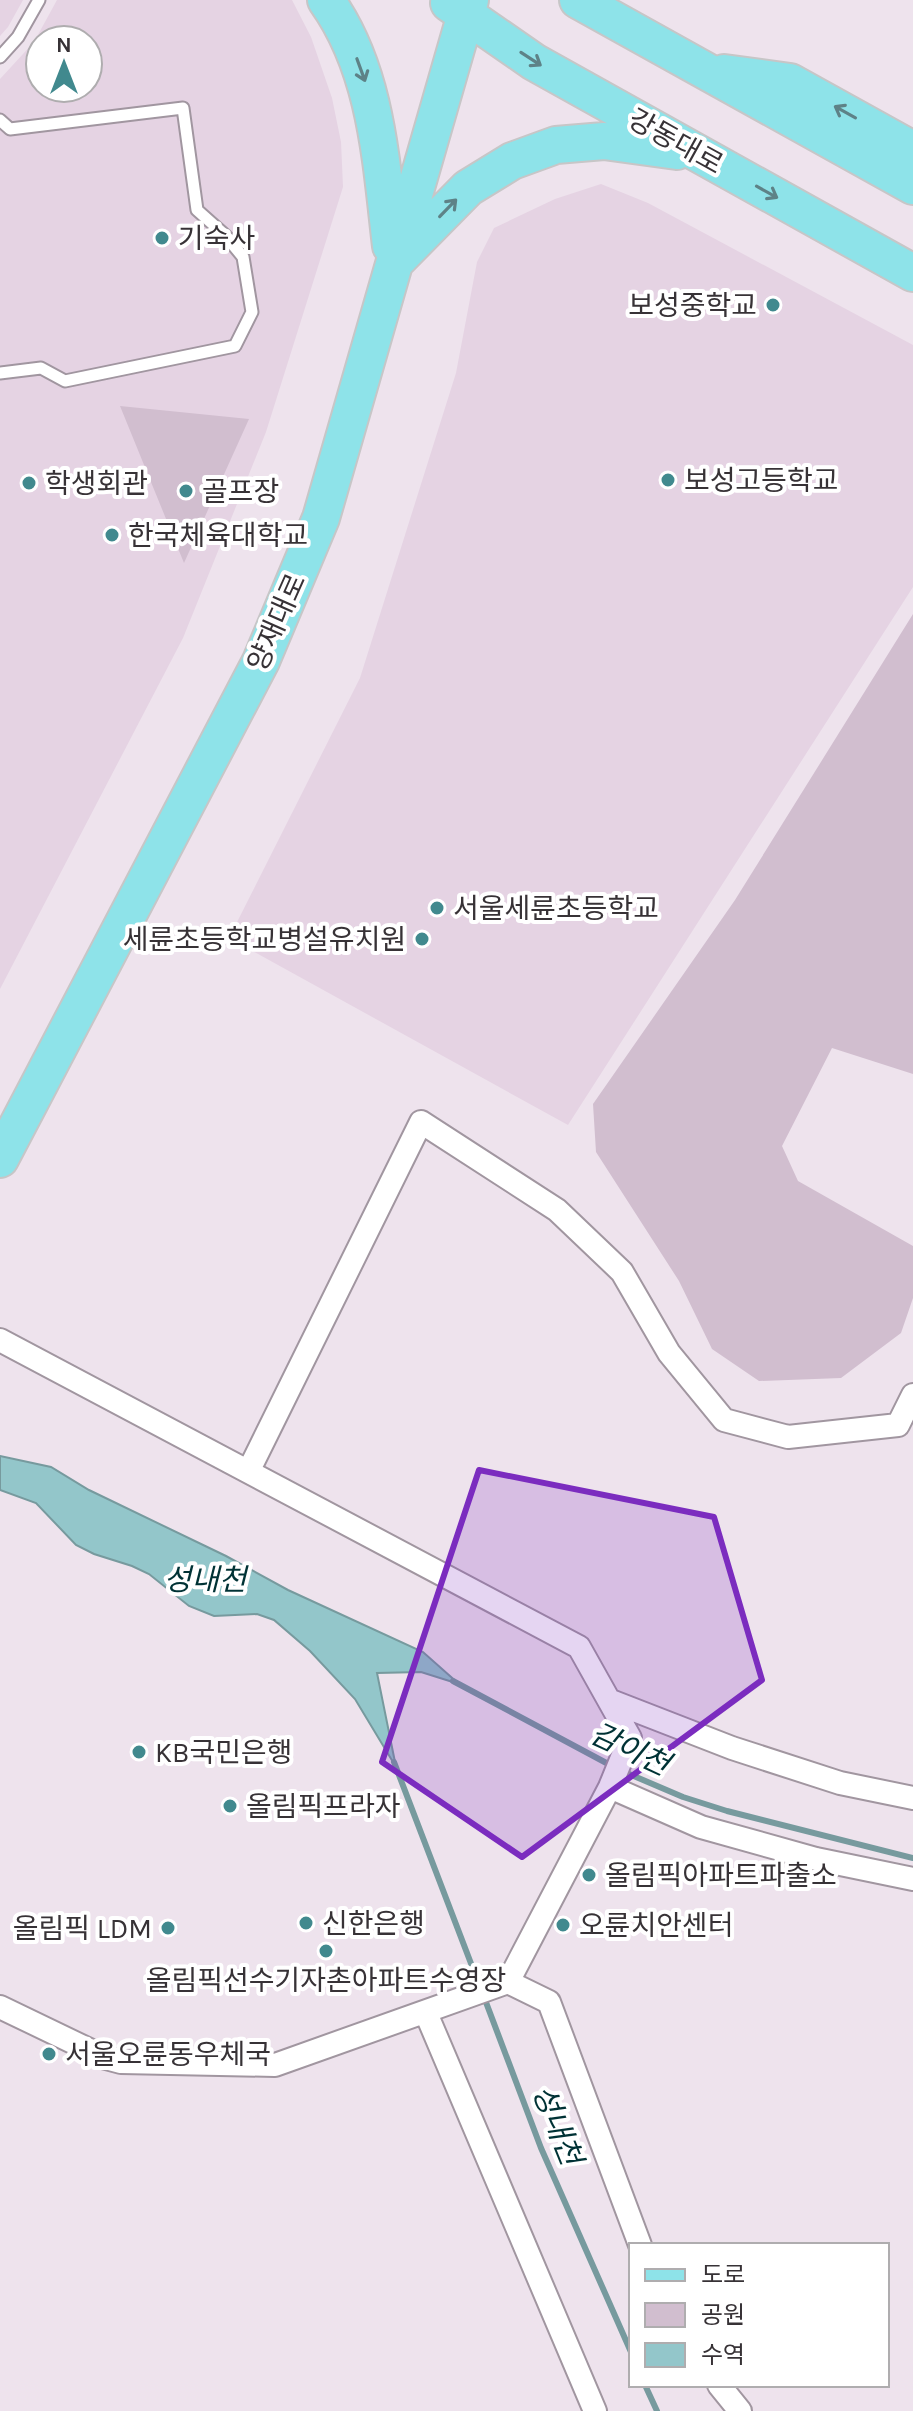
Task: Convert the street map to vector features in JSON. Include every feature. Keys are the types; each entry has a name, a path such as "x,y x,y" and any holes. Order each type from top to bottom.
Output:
{"main road":[{"path":"326,0 362,69 371,105 394,263"},
{"path":"578,0 913,186"},
{"path":"632,0 663,34 705,71 790,82 913,150"},
{"name":"양재대로","path":"0,1159 261,661 321,518 394,263 460,5"},
{"name":"강동대로","path":"460,5 534,62 913,273"},
{"path":"394,263 468,188 512,161 556,145 604,141 699,155"}],"street":[{"path":"249,1470 421,1122 557,1210 622,1272 669,1353 724,1420 788,1437 898,1425 913,1395"},
{"path":"0,1340 579,1647 630,1738 610,1787 508,1982 275,2065 121,2062 106,2058 0,2007"},
{"path":"611,1701 747,1753 840,1783 913,1798"},
{"path":"610,1787 701,1827 816,1859 913,1879"},
{"path":"508,1982 549,2002 639,2243"},
{"path":"426,2013 595,2411"},
{"path":"721,2387 740,2411"}],"lane":[{"path":"0,57 18,37 39,0"},
{"path":"0,120 10,129 183,108 197,210 225,235 243,257 252,312 235,346 65,381 41,368 0,373"}],"highlighted area":[{"path":"479,1470 714,1517 762,1680 522,1857 382,1762"}],"shaded area":[{"path":"0,0 23,0 0,36"},
{"name":"한국체육대학교","path":"57,0 292,0 311,37 332,98 341,142 343,187 266,432 183,638 0,989 0,79 24,53 24,104 104,104 104,24 44,24"},
{"name":"보성고등학교","path":"601,184 648,203 913,345 913,587 568,1125 229,938 360,678 456,373 477,262 494,228 555,199"}],"green space":[{"name":"골프장","path":"120,406 249,419 184,563"},
{"path":"913,614 913,1074 832,1048 782,1146 798,1181 913,1246 913,1298 901,1333 841,1378 759,1381 712,1349 679,1281 596,1152 593,1104 735,900"}],"water":[{"name":"성내천","path":"0,1456 51,1467 89,1490 226,1556 288,1590 423,1652 459,1684 421,1672 377,1673 396,1767 355,1699 310,1651 274,1620 257,1614 214,1616 189,1606 149,1574 76,1545 36,1503 0,1490"}],"waterway":[{"name":"감이천","path":"453,1681 612,1766"},
{"name":"성내천","path":"394,1762 480,1987"},
{"name":"감이천","path":"622,1771 683,1797 727,1811 913,1858"},
{"name":"성내천","path":"484,1997 541,2148 629,2347"},
{"name":"성내천","path":"646,2387 657,2411"}],"place":[{"name":"기숙사","path":"162,238"},
{"name":"보성중학교","path":"773,305"},
{"name":"보성고등학교","path":"668,480"},
{"name":"학생회관","path":"29,483"},
{"name":"골프장","path":"186,491"},
{"name":"한국체육대학교","path":"112,535"},
{"name":"서울세륜초등학교","path":"437,908"},
{"name":"세륜초등학교병설유치원","path":"422,939"},
{"name":"KB국민은행","path":"139,1752"},
{"name":"올림픽프라자","path":"230,1806"},
{"name":"올림픽아파트파출소","path":"589,1875"},
{"name":"신한은행","path":"306,1923"},
{"name":"오륜치안센터","path":"563,1925"},
{"name":"올림픽 LDM","path":"168,1928"},
{"name":"올림픽선수기자촌아파트수영장","path":"326,1951"},
{"name":"서울오륜동우체국","path":"49,2054"}]}
